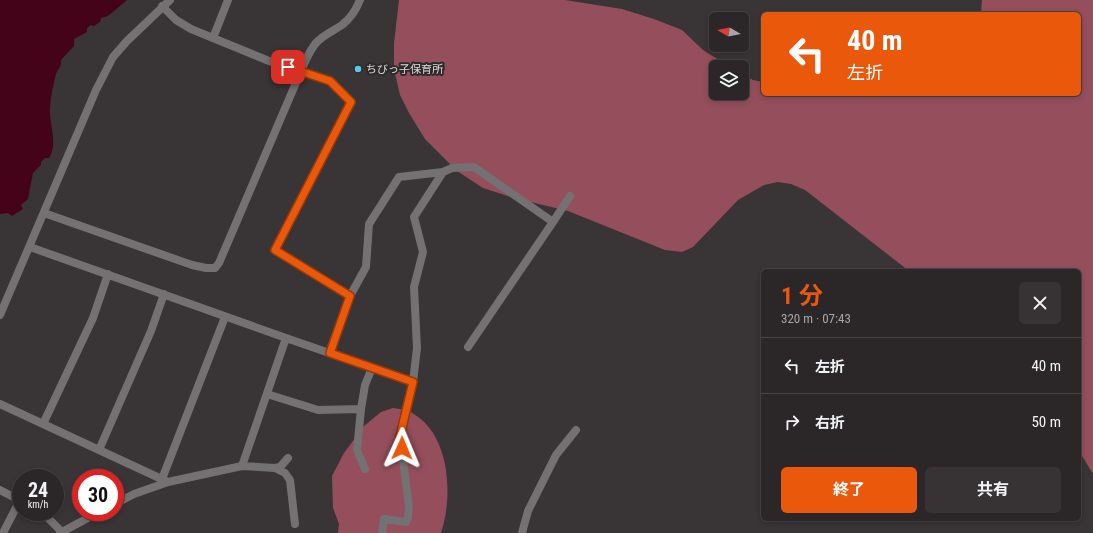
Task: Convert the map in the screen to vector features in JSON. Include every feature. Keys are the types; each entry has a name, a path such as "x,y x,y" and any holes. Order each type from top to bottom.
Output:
{"street":[{"path":"0,315 96,90 113,57 162,6 170,0"},
{"path":"213,38 228,0"},
{"path":"44,213 192,265 215,268 219,263 301,71 316,43 327,33 341,26 350,18 356,11 360,0"},
{"path":"162,6 176,20 191,29 274,63 330,81 351,102 275,250 350,296"},
{"path":"330,353 350,296 366,267 369,224 399,177 443,172 452,168 474,167 554,222"},
{"path":"382,533 384,520 406,522 408,518 409,507 400,436 413,382 417,348 414,287 423,252 414,217 443,172"},
{"path":"468,348 554,222 570,196"},
{"path":"30,247 413,382"},
{"path":"43,424 92,318 108,274"},
{"path":"99,450 151,331 164,294"},
{"path":"165,480 225,317"},
{"path":"242,466 286,338"},
{"path":"365,469 357,450 365,385 372,368"},
{"path":"267,394 318,410 361,409"},
{"path":"0,404 165,480"},
{"path":"522,533 528,511 556,455 576,430"},
{"path":"124,499 165,480 242,466 275,468 280,467 288,458"},
{"path":"275,468 285,473 290,480 295,524"},
{"path":"0,490 12,496"},
{"path":"3,533 12,516"},
{"path":"50,521 60,532 81,521"}],"shaded area":[{"path":"0,0 127,0 108,16 101,18 100,22 87,28 87,32 74,39 74,46 61,60 53,88 50,112 53,135 52,153 49,158 45,158 41,162 41,165 33,173 28,199 21,205 23,209 12,216 8,213 0,214"},
{"path":"399,0 565,0 622,9 682,30 703,50 719,60 709,60 709,100 749,100 749,78 761,82 761,96 1081,96 1081,12 981,12 982,0 1093,0 1093,474 1081,454 1081,269 906,269 805,190 791,184 778,182 764,185 738,200 693,247 682,252 665,250 568,211 514,198 483,188 457,171 425,139 400,95 394,69 394,43"},
{"path":"393,408 406,410 421,419 432,431 440,447 445,464 447,482 445,517 441,533 338,533 339,524 333,508 332,476 344,453 364,426 381,412"}],"place":[{"name":"ちびっ子保育所","path":"358,69"}],"route":[{"path":"288,67 330,81 351,102 275,250 350,296 330,353 413,382 400,436 402,448"}]}
